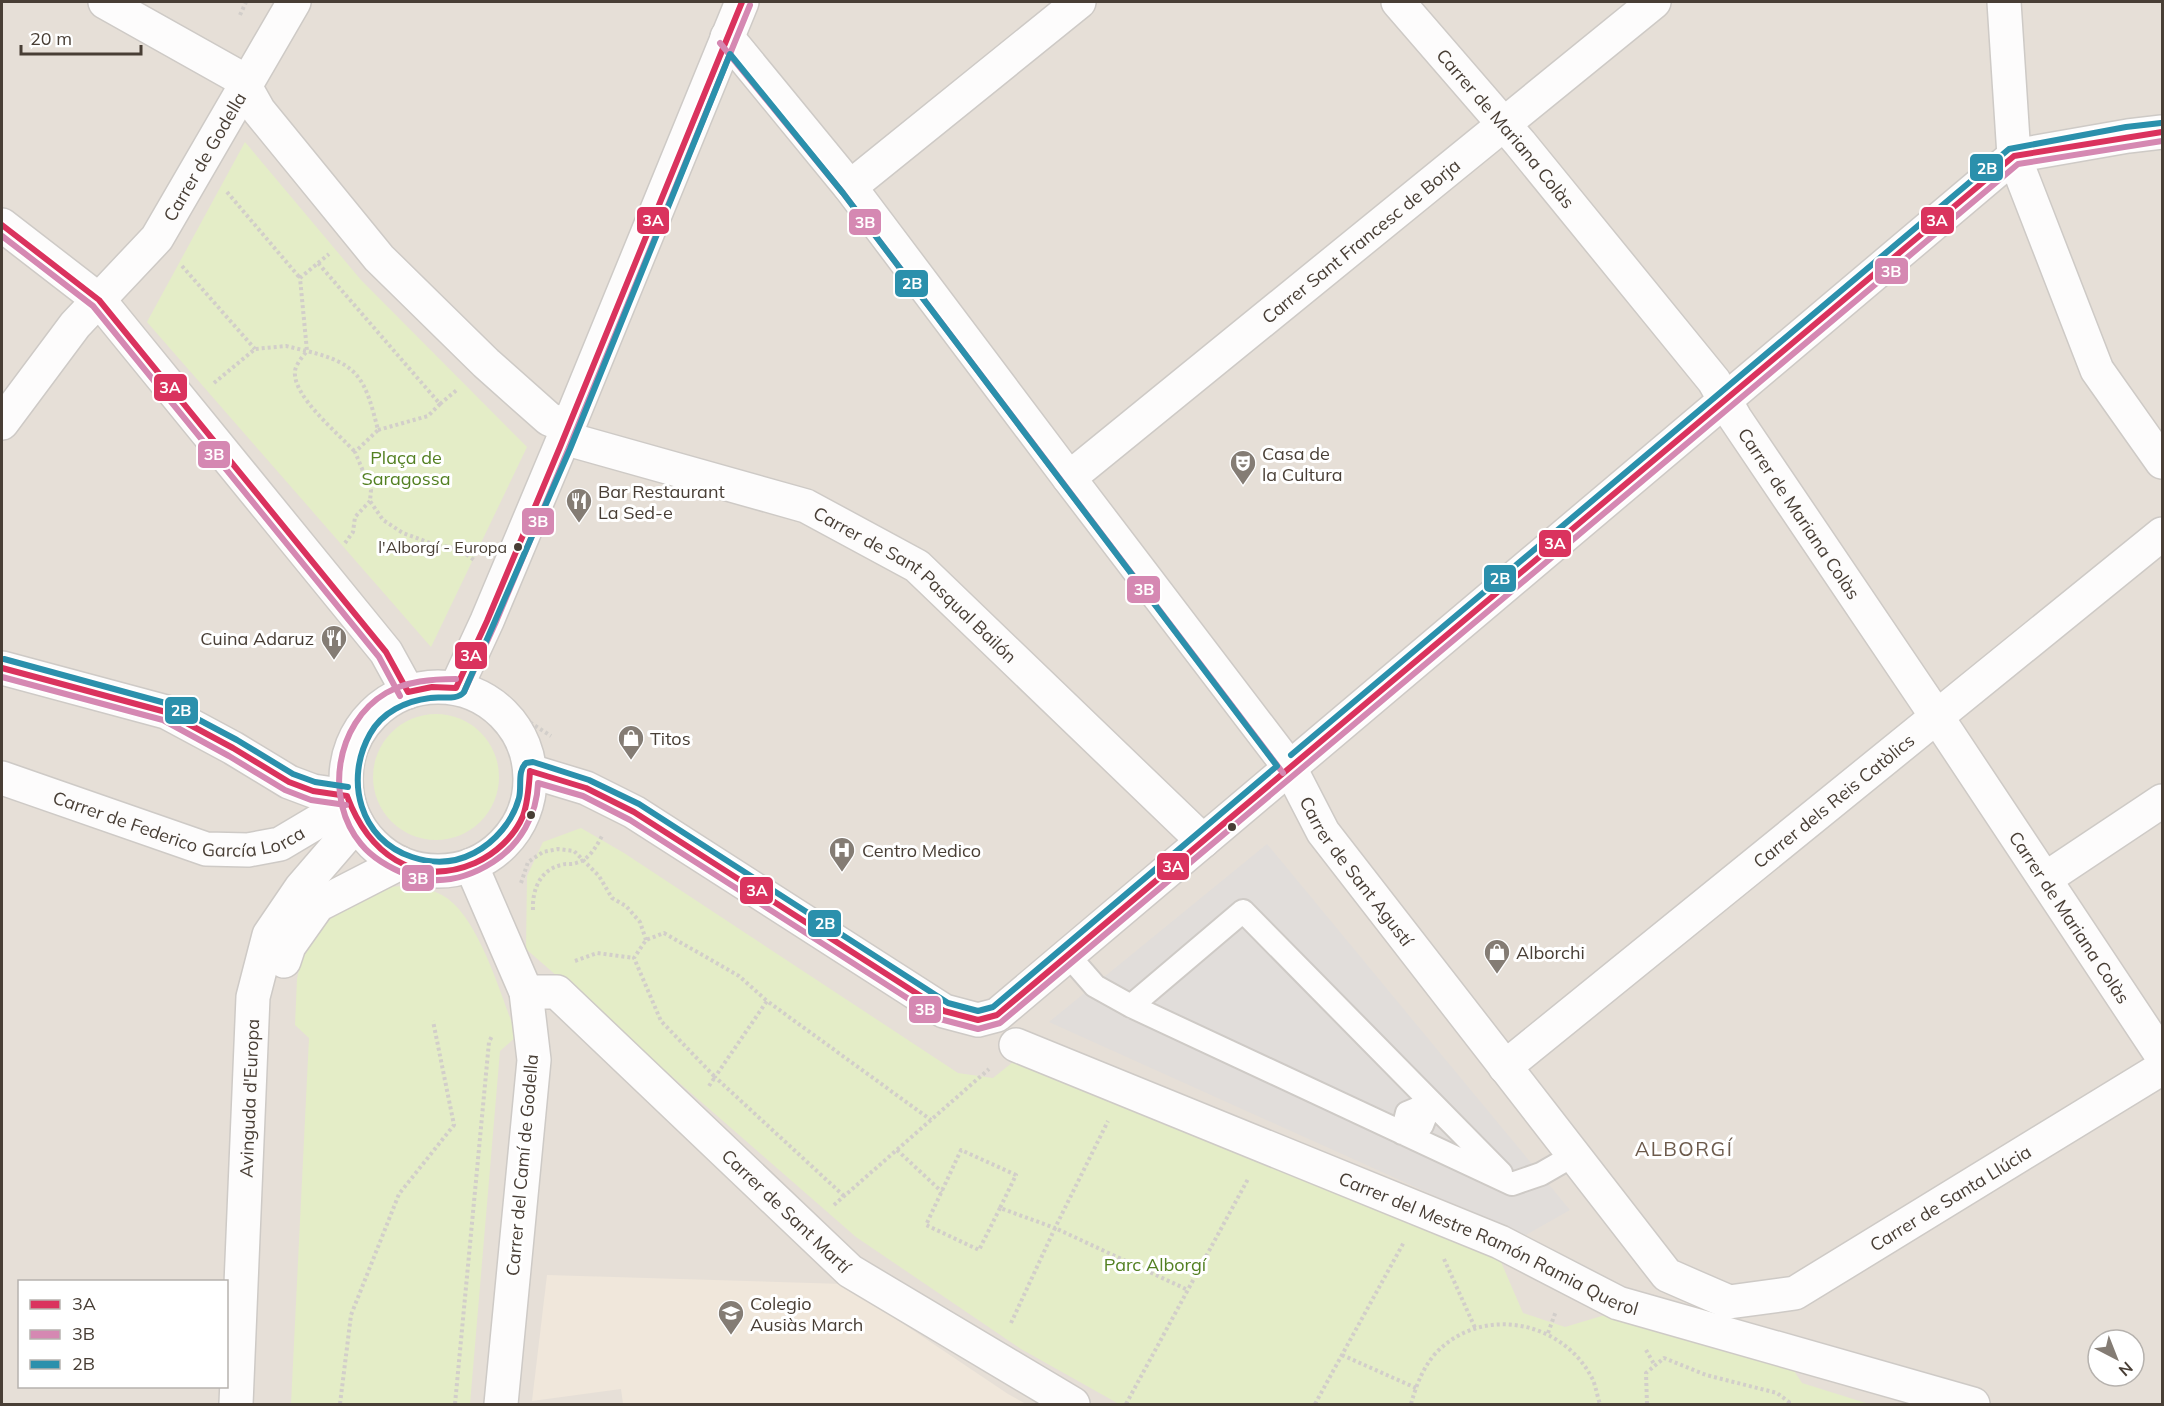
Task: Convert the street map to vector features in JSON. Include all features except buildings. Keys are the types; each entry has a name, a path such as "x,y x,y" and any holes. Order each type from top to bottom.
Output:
{"street":[{"path":"105,2 235,75 245,86 259,111 379,258 486,363 566,432"},
{"name":"Carrer de Godella","path":"2,423 75,325 158,238 294,2"},
{"path":"472,686 487,621 742,2"},
{"path":"850,187 1079,2"},
{"name":"Carrer de Mariana Colàs","path":"1398,2 1520,143 1714,381 1735,418 2163,1056"},
{"name":"Carrer Sant Francesc de Borja","path":"1069,478 1654,2"},
{"path":"2004,2 2014,156 2097,370 2163,462"},
{"name":"Carrer de Sant Agustí","path":"727,37 850,187 1290,768 1323,832 1667,1275 1729,1302"},
{"path":"530,771 586,788 634,812 944,1011 978,1020 997,1015 2014,156 2163,132"},
{"path":"2,225 99,300 386,652 408,692"},
{"name":"Carrer de Sant Pasqual Bailón","path":"566,432 806,506 917,566 1203,841"},
{"name":"Carrer dels Reis Catòlics","path":"1505,1067 2163,534"},
{"name":"Carrer de Federico García Lorca","path":"2,668 166,712 233,748 289,782 351,807"},
{"path":"472,686 507,717 523,742 530,771 528,801 517,828 497,850 471,865 448,871 423,870 400,863 375,847 351,807 347,770 353,745 366,722 385,704 408,692 432,687 472,686"},
{"name":"Carrer de Federico García Lorca","path":"2,778 206,849 248,850 280,844 351,807"},
{"path":"2044,879 2163,801"},
{"name":"Avinguda d'Europa","path":"236,1404 253,998 269,935 351,807"},
{"name":"Avinguda d'Europa","path":"257,1404 272,1000 289,946 318,904 400,863"},
{"name":"Carrer del Camí de Godella","path":"471,865 526,992 534,1060 501,1404"},
{"name":"Carrer de Sant Martí","path":"526,992 557,992 850,1271 1073,1404"},
{"name":"Carrer del Mestre Ramón Ramia Querol","path":"1017,1045 1500,1242 1618,1303 1973,1404"},
{"name":"Carrer de Santa Llúcia","path":"1729,1302 1795,1293 2163,1068"}],"lane":[{"path":"1131,1006 1243,911 1512,1184"},
{"path":"1068,955 1095,986 1131,1006 1512,1184 1541,1174 1574,1155"},
{"path":"1402,1133 1422,1125 1431,1103"}],"path":[{"path":"222,185 300,278 306,351 295,370 298,389 355,452 370,490 370,501 383,520 403,533 433,544 459,549 476,561"},
{"path":"300,278 318,263 441,404 428,416 378,429 355,452"},
{"path":"179,264 255,349"},
{"path":"210,387 255,349 286,346 329,356 354,371 368,394 378,429"},
{"path":"342,547 353,532 355,517 370,501"},
{"path":"472,686 552,736"},
{"path":"534,912 533,896 542,876 560,865 577,863 592,853 620,805"},
{"path":"519,894 528,862 543,852 558,849 574,851 599,876 612,898 626,906 640,922 646,940"},
{"path":"634,958 646,940 664,933 739,976 767,1001 931,1120"},
{"path":"571,962 597,953 634,958"},
{"path":"634,958 661,1021 715,1077 844,1196"},
{"path":"715,1077 767,1001"},
{"path":"340,1404 351,1315 399,1194 454,1125 433,1021"},
{"path":"455,1404 489,1042 496,1029"},
{"path":"806,1229 981,1076"},
{"path":"994,1358 1124,1088"},
{"path":"1126,1404 1266,1146"},
{"path":"961,1149 1016,1175 1000,1208 979,1250 927,1225 961,1149"},
{"path":"897,1150 942,1192"},
{"path":"1000,1208 1056,1228 1188,1290"},
{"path":"1422,1210 1476,1330"},
{"path":"1315,1404 1422,1210"},
{"path":"1411,1404 1418,1380 1435,1355 1459,1335 1488,1325 1519,1324 1548,1333 1574,1352 1593,1379 1600,1404"},
{"path":"1342,1355 1416,1388"},
{"path":"1647,1404 1646,1373 1664,1358 1707,1375 1777,1393 1789,1404"}],"shaded area":[{"path":"2,2 2162,2 2162,1404 2,1404"},
{"path":"1267,844 1570,1210 1524,1236 1049,1022"},
{"name":"Colegio Ausiàs March","path":"547,1275 844,1284 1026,1404 623,1404 621,1389 532,1401"}],"green space":[{"name":"Plaça de Saragossa","path":"245,142 361,280 527,447 431,647 147,322"},
{"path":"436,714 460,719 480,733 494,753 499,777 494,801 480,821 460,835 436,840 412,835 392,821 378,801 373,777 378,753 392,733 412,719"},
{"name":"Parc Alborgí","path":"581,828 624,853 958,1073 993,1078 1018,1058 1498,1255 1523,1313 1565,1327 1625,1309 1785,1357 1802,1383 1869,1404 1119,1404 1021,1349 856,1237 526,949 527,876 543,842"},
{"path":"406,886 442,895 455,905 467,920 487,958 517,1036 500,1051 470,1404 291,1404 309,1038 295,1025 297,979 302,956 326,918 384,887"}],"transit line":[{"name":"3A","path":"2,225 99,300 386,652 408,692 432,687 456,688 487,621 560,447 742,2"},
{"name":"3B","path":"464,692 568,450 750,5"},
{"name":"3B","path":"720,43 843,193 1283,773"},
{"name":"2B","path":"730,54 843,193 1277,766 993,1007 978,1011 948,1003 639,804 589,780 533,762 523,766 520,794 508,823 482,848 459,859 428,861 394,849 369,823 362,806 358,789 358,770 362,752 375,726 388,714 404,705 430,698 453,697 464,692 570,449 730,54"},
{"name":"2B","path":"1291,755 2009,149 2126,127 2161,123"},
{"name":"3A","path":"978,1020 997,1015 2014,156 2162,132"},
{"name":"3B","path":"456,679 420,682 386,693 369,706 355,723 346,742 340,763 339,785 342,806 349,826 361,844 384,863 410,876 432,880 463,876 483,868 503,855 519,838 530,818 538,783 583,796 630,820 940,1019 978,1029 1000,1023 2018,164 2162,141"},
{"name":"3B","path":"2,236 93,306 379,657 400,696"},
{"name":"2B","path":"4,659 169,704 237,740 293,774 315,782 348,787"},
{"name":"3A","path":"2,668 166,712 233,748 289,782 313,791 347,796"},
{"name":"3B","path":"2,677 163,720 285,790 311,800 346,805"},
{"name":"3A","path":"530,771 586,788 634,812 944,1011 978,1020"},
{"name":"3A","path":"347,796 367,834 381,849 396,860 413,868 432,871 453,870 490,855 515,831 525,811 530,771"}],"place":[{"name":"Casa de la Cultura","path":"1243,486"},
{"name":"Bar Restaurant La Sed-e","path":"579,524"},
{"name":"l'Alborgí - Europa","path":"518,547"},
{"name":"Cuina Adaruz","path":"334,661"},
{"name":"Titos","path":"631,761"},
{"name":"Centro Medico","path":"842,873"},
{"name":"Alborchi","path":"1497,975"},
{"name":"Colegio Ausiàs March","path":"731,1336"}],"district":[{"name":"ALBORGÍ","path":"1684,1148"}]}
